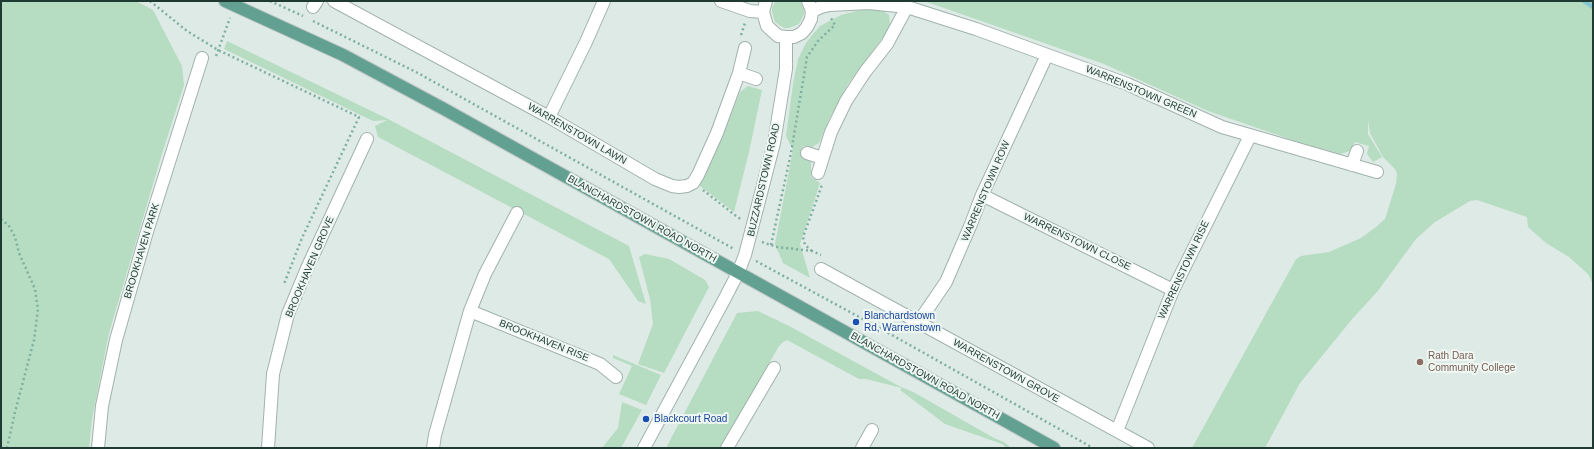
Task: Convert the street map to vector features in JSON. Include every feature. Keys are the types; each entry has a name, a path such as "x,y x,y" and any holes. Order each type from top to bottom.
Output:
{"main road":[{"name":"BLANCHARDSTOWN ROAD NORTH","path":"230,3 343,55 444,108 1054,448"}],"street":[{"name":"WARRENSTOWN LAWN","path":"334,1 549,117 655,179 679,188 693,183"},
{"path":"549,117 586,42 604,1"},
{"path":"721,1 750,11 764,6 767,26 778,36 786,37 798,35 808,27 811,19 810,6"},
{"name":"WARRENSTOWN GREEN","path":"810,6 869,3 907,7 1127,84 1222,127 1377,172"},
{"path":"821,176 822,158 831,132 846,101 865,72 887,44 907,7"},
{"name":"BUZZARDSTOWN ROAD","path":"738,273 754,225 774,143 786,69 786,37"},
{"path":"693,183 717,133 739,73 743,43"},
{"name":"WARRENSTOWN ROW","path":"918,323 946,282 982,195 1047,55"},
{"name":"BROOKHAVEN PARK","path":"98,448 102,406 116,340 146,235 208,61"},
{"path":"739,73 756,79"},
{"name":"WARRENSTOWN RISE","path":"1116,431 1172,290 1250,136"},
{"name":"BROOKHAVEN GROVE","path":"268,448 273,374 288,314 308,266 367,139"},
{"path":"1352,165 1357,152"},
{"path":"807,153 822,158"},
{"name":"WARRENSTOWN CLOSE","path":"982,195 1172,290"},
{"path":"433,448 435,435 470,311 485,274 517,213"},
{"name":"WARRENSTOWN GROVE","path":"821,269 1148,448"},
{"path":"644,448 738,273"},
{"name":"BROOKHAVEN RISE","path":"470,311 600,364 616,377"},
{"path":"728,448 774,368"},
{"path":"862,448 872,430"}],"path":[{"path":"150,1 187,31 218,50 359,117 302,238 283,289"},
{"path":"270,1 416,72 1093,448"},
{"path":"208,61 218,50 230,3"},
{"path":"771,245 791,153 806,57 818,41 835,25 831,19 830,5"},
{"path":"743,43 747,19"},
{"path":"821,176 802,237 805,245 812,251 822,256"},
{"path":"693,183 736,216 754,225"},
{"path":"1,219 9,226 15,237 19,253 35,289 38,309 34,340 7,448"},
{"path":"750,238 771,245 812,251"}],"green space":[{"path":"1,1 136,1 153,10 182,66 184,85 109,333 92,419 89,448 1,448"},
{"path":"776,1 800,1 804,9 804,14 799,24 789,28 784,28 775,22 772,7"},
{"path":"924,1 1593,1 1593,284 1588,274 1569,257 1546,243 1528,227 1527,217 1477,200 1470,201 1435,222 1416,239 1377,292 1353,318 1300,383 1265,448 1192,448 1296,259 1301,256 1329,252 1361,238 1385,219 1396,184 1397,173 1383,157 1370,133 1368,120 1368,134 1382,157 1373,162 1367,154 1369,146 1355,142 1350,151 1340,154 1298,142 1208,111 1104,64"},
{"path":"865,9 882,10 889,15 890,24 887,32 848,84 830,117 819,143 812,147 803,146 800,152 811,162 811,177 820,183 800,244 810,278 783,263 775,244 793,150 786,136 798,59 806,43 820,26 841,15"},
{"path":"227,41 388,119 629,246 646,304 638,301 609,259 378,137 375,126 387,120 373,121 224,49"},
{"path":"748,86 762,90 734,212 699,185 722,138 740,92"},
{"path":"645,254 669,259 705,280 709,287 664,373 638,364 653,324 650,299 639,257"},
{"path":"758,311 791,327 897,385 915,393 994,438 1004,442 1011,448 1007,448 1002,444 945,424 900,390 902,388 866,379 859,379 787,340 779,346 721,448 666,448 737,313"},
{"path":"613,355 661,375 646,405 619,394 632,366 613,358"},
{"path":"622,402 642,410 621,448 602,448 618,428"}],"waterway":[{"path":"1584,1 1593,7"}],"place":[{"name":"Blanchardstown Rd, Warrenstown","path":"856,322"},
{"name":"Rath Dara Community College","path":"1420,362"},
{"name":"Blackcourt Road","path":"646,419"}]}
